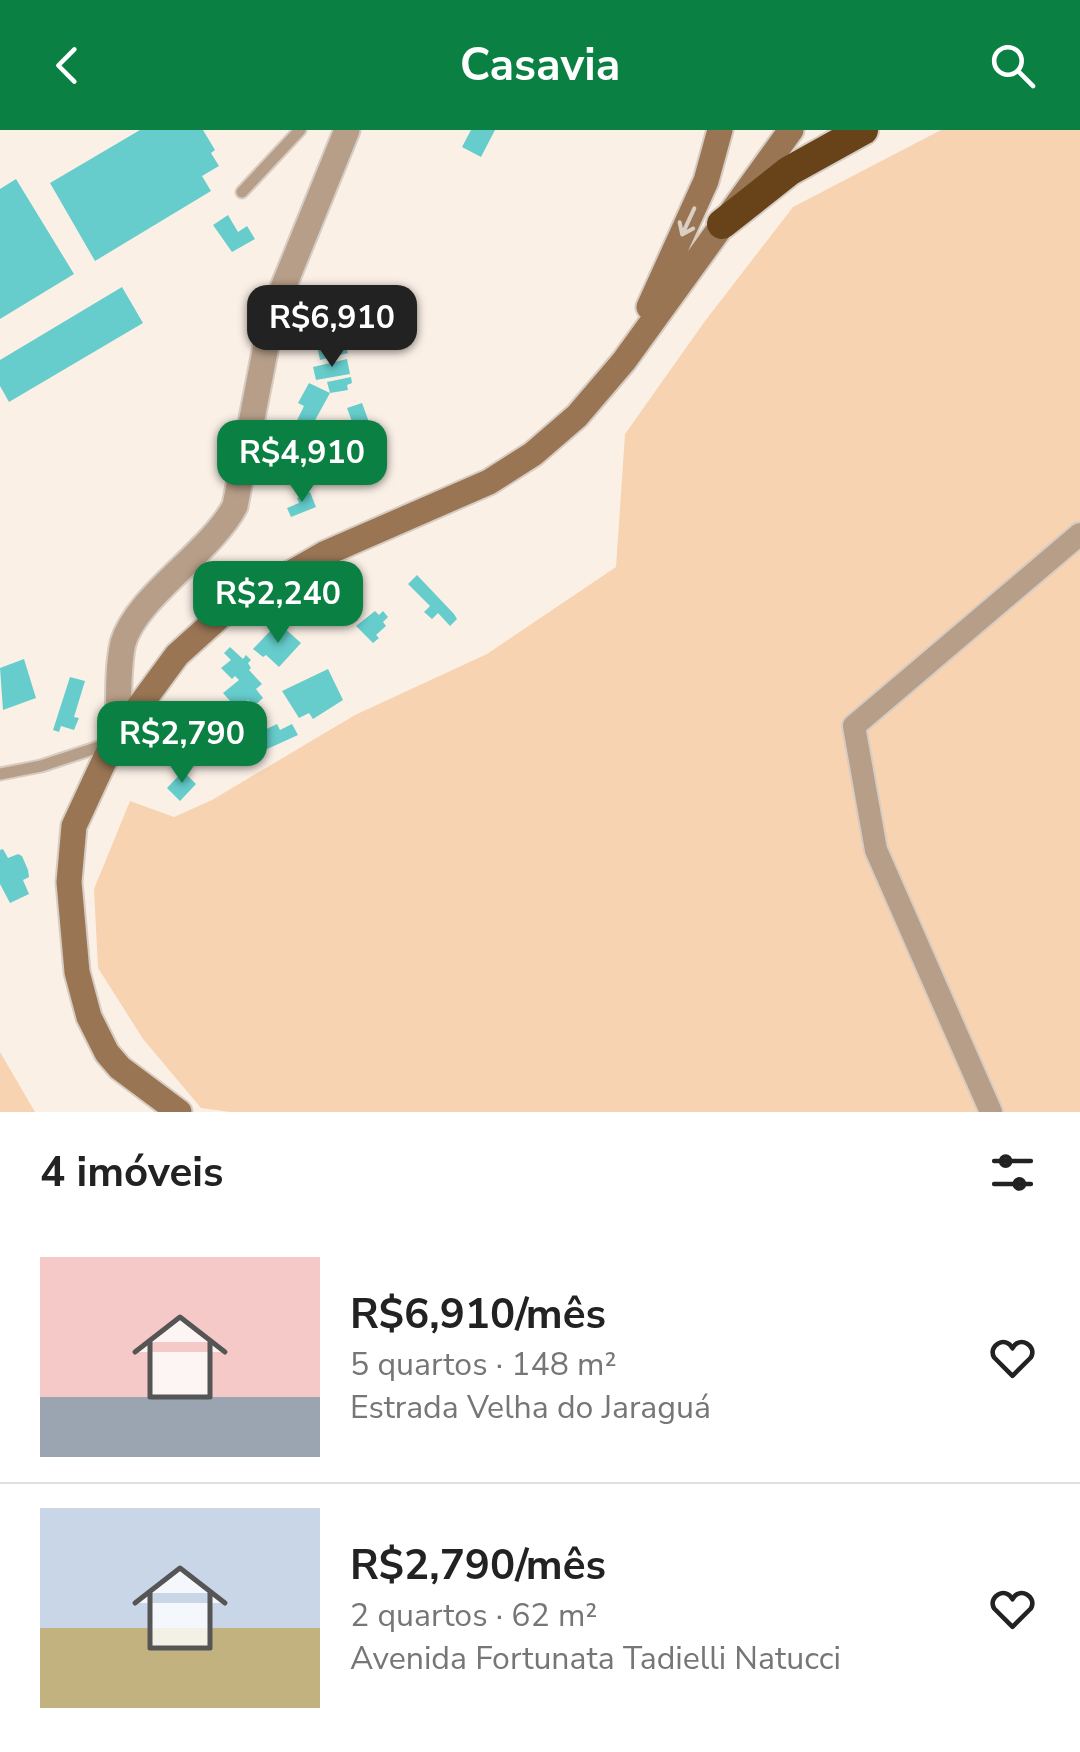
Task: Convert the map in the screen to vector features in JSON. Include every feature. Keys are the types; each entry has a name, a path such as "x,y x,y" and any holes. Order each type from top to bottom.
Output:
{"highway":[{"path":"722,224 789,171 863,130"}],"main road":[{"path":"624,362 706,181 720,130"},
{"path":"178,1112 120,1068 107,1053 89,1017 77,972 68,882 74,826 115,739 177,655 228,609 324,554 489,482 533,454 577,416 624,362 790,130"}],"street":[{"path":"115,739 124,643 135,621 224,526 235,506 272,315 347,130"},
{"path":"991,1112 876,850 854,726 1080,534"}],"lane":[{"path":"242,192 300,130"},
{"path":"0,774 41,766 115,739"}],"shaded area":[{"path":"941,130 1080,130 1080,1112 230,1112 201,1108 143,1039 98,968 94,889 130,801 174,817 212,800 355,715 487,654 616,567 625,434 705,321 793,207"},
{"path":"0,1052 35,1112 0,1112"}],"building":[{"path":"140,130 203,130 219,166 202,176 211,191 95,261 50,183"},
{"path":"471,130 495,130 481,157 462,147"},
{"path":"16,179 74,274 0,319 0,189"},
{"path":"228,215 238,232 247,226 255,239 232,252 213,225"},
{"path":"122,287 143,323 9,402 0,386 0,360"},
{"path":"331,305 341,332 314,345 309,334 320,329 315,314"},
{"path":"344,341 348,353 320,360 318,350"},
{"path":"347,359 350,374 316,380 313,367"},
{"path":"351,377 348,390 330,393 327,382"},
{"path":"309,383 330,393 296,455 283,449 304,406 298,403"},
{"path":"362,403 377,444 362,449 347,408"},
{"path":"342,438 353,452 330,469 320,455"},
{"path":"310,492 316,507 291,517 287,508"},
{"path":"417,575 454,614 457,619 450,626 438,613 432,619 424,612 430,606 408,584"},
{"path":"375,611 379,615 383,611 388,617 373,643 356,626"},
{"path":"274,627 281,632 284,628 301,643 279,667 253,649"},
{"path":"230,647 243,659 246,655 251,660 249,670 262,684 256,689 263,698 254,706 248,700 237,709 223,693 239,680 235,676 232,679 221,668 231,660 224,653"},
{"path":"24,659 36,698 3,710 0,668"},
{"path":"328,669 343,700 313,719 309,713 299,718 282,691"},
{"path":"70,677 85,681 74,717 79,718 74,730 61,726 59,732 53,730"},
{"path":"212,712 227,719 210,740 200,732"},
{"path":"277,724 280,730 292,724 298,735 265,750 256,734"},
{"path":"183,771 196,784 180,801 167,788"},
{"path":"3,849 8,858 22,856 29,877 23,880 29,894 10,903 0,884"}]}
